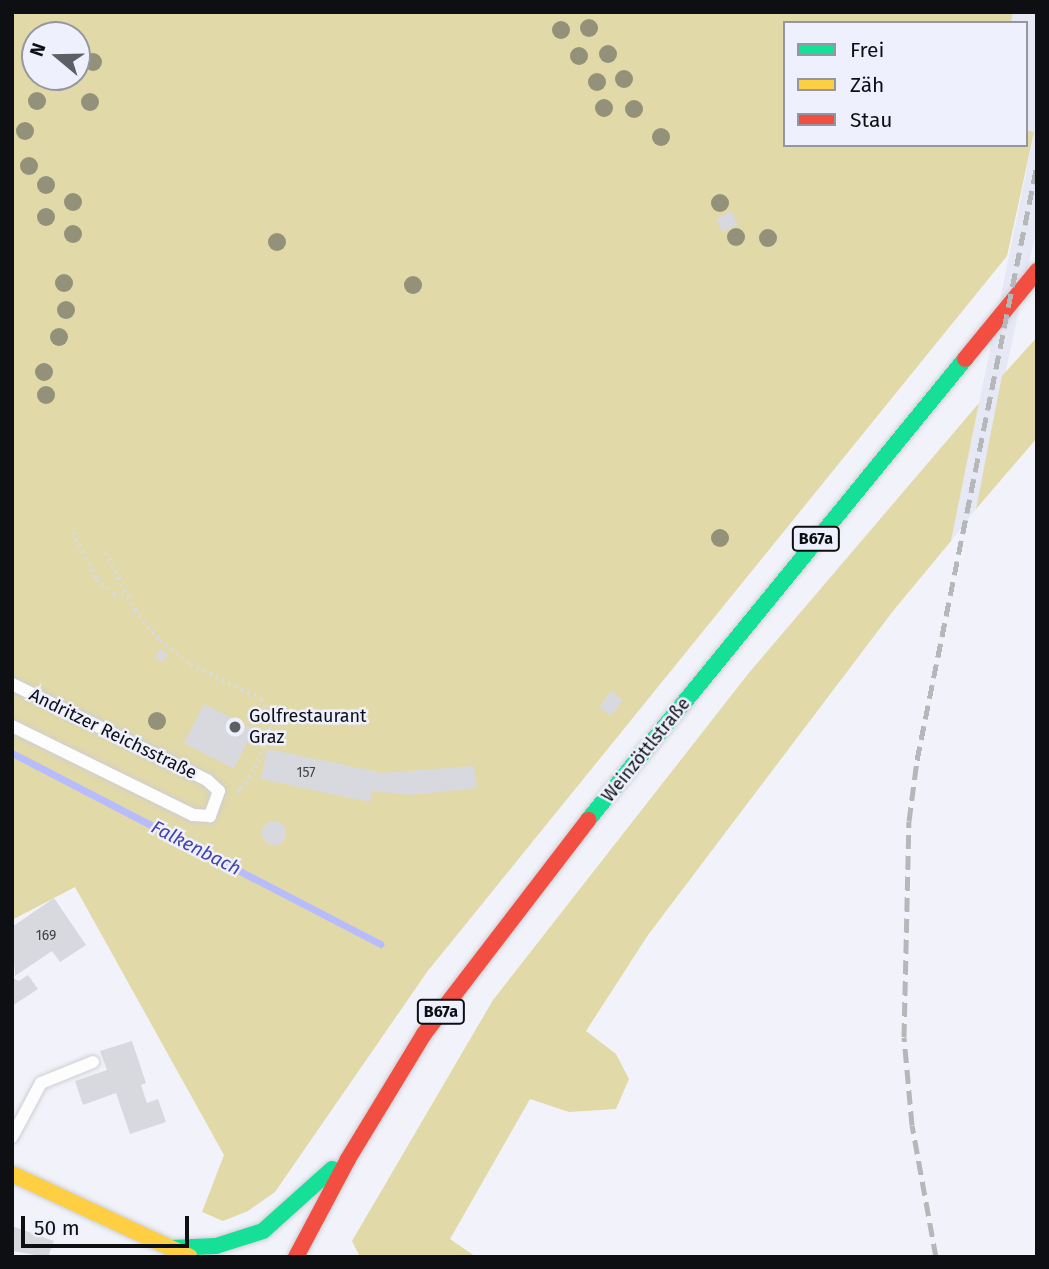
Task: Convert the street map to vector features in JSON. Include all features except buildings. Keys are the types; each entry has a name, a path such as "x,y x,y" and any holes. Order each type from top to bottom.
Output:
{"main road":[{"name":"Weinzöttlstraße","path":"296,1257 348,1159 424,1034 544,874 1037,271"},
{"path":"171,1248 216,1246 263,1231 314,1181 348,1159"},
{"path":"13,1175 190,1257"}],"lane":[{"name":"Andritzer Reichsstraße","path":"12,684 207,780 219,791 210,816 193,816 12,726"},
{"path":"12,1137 41,1083 93,1062"}],"path":[{"path":"73,532 97,579 114,593 128,596"},
{"path":"106,552 128,596 160,640 191,664 262,699 271,715 270,733 254,770 240,790 219,791"}],"shaded area":[{"path":"12,12 1013,12 1011,21 783,21 783,147 1028,147 1028,130 1034,132 1007,256 427,972 275,1192 248,1211 223,1221 202,1212 224,1155 75,887 12,920"},
{"path":"1013,12 1037,12 1037,227 976,509 951,541 1034,133 1028,131 1028,21 1011,21"},
{"path":"1037,337 1037,438 976,509 1002,376"},
{"path":"979,403 951,541 893,611 648,935 586,1031 616,1054 629,1079 616,1109 569,1112 530,1099 450,1239 476,1257 360,1257 352,1241 493,1000 748,674"}],"waterway":[{"name":"Falkenbach","path":"12,753 380,944"}],"railway":[{"path":"936,1257 912,1125 904,1037 909,821 917,760 1037,165"}],"traffic: fast":[{"path":"588,820 965,359"},
{"path":"171,1248 216,1246 263,1231 332,1169"}],"traffic: slow":[{"path":"12,1174 190,1257"}],"traffic: jam":[{"path":"965,359 1037,271"},
{"path":"296,1257 348,1159 424,1034 588,820"}],"place":[{"name":"Golfrestaurant Graz","path":"235,727"}]}
